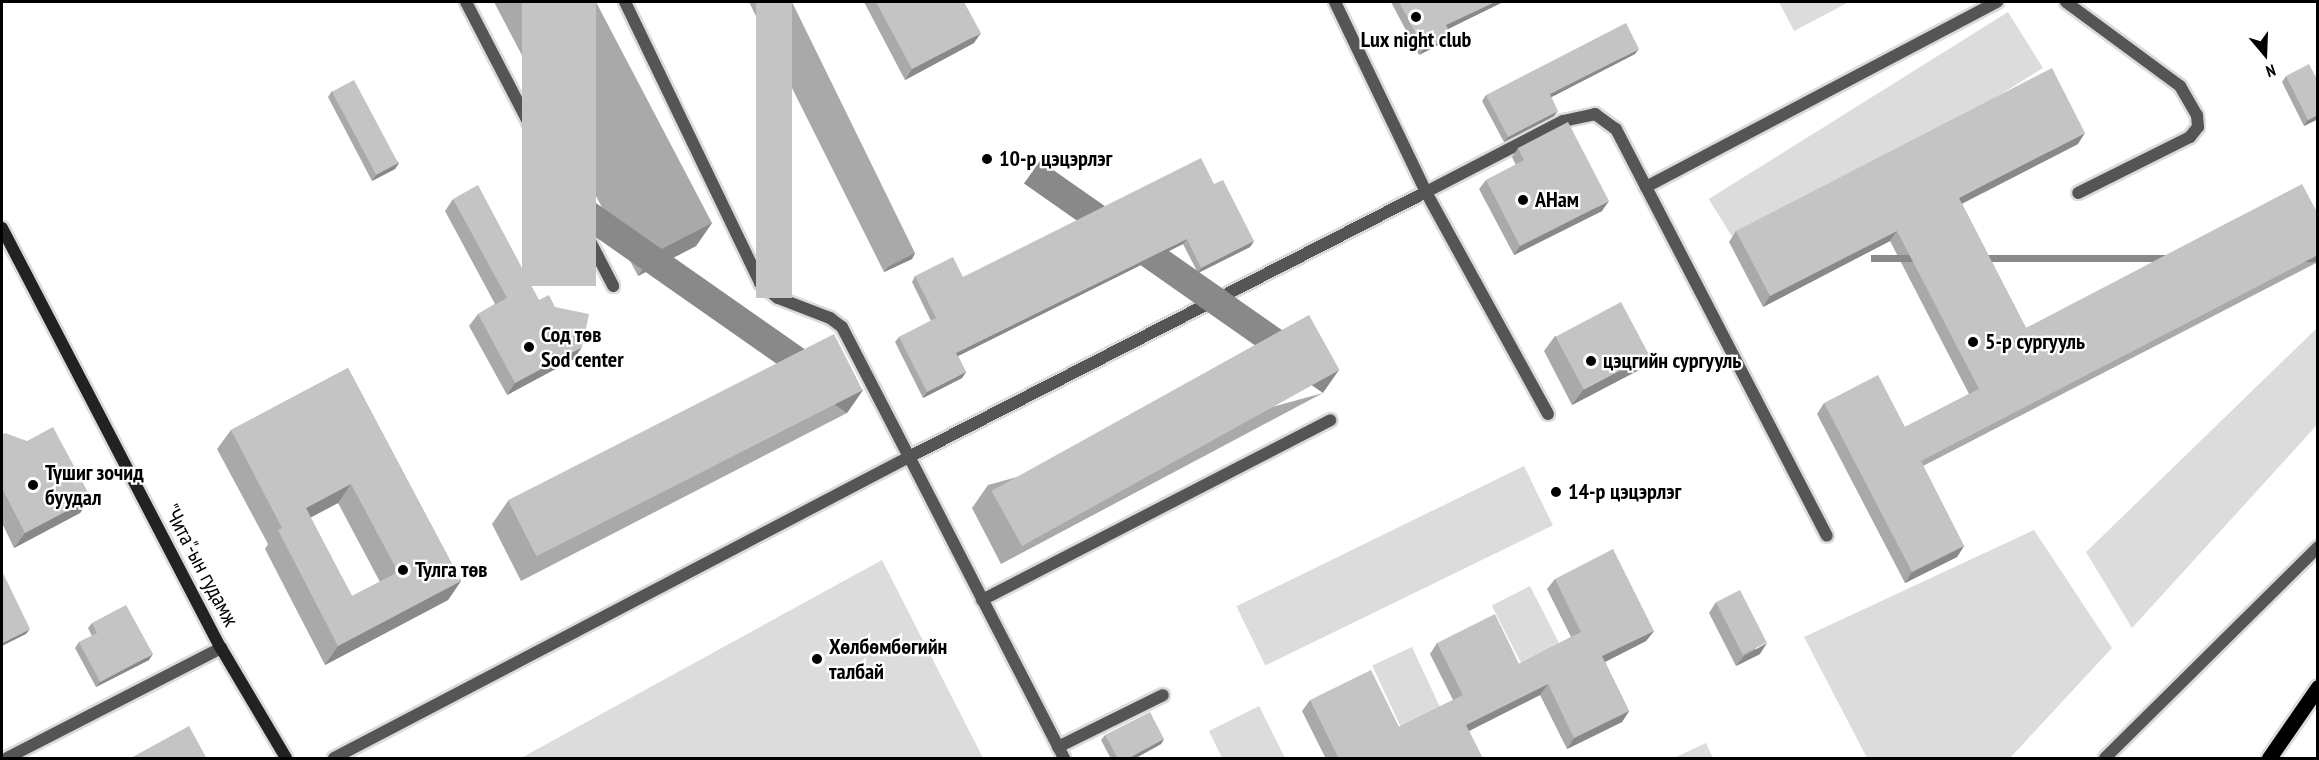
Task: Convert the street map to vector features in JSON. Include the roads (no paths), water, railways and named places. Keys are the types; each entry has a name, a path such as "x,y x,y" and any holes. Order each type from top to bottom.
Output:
{"main road":[{"name":"\"Чита\"-ын гудамж","path":"2,228 221,648 286,759"},
{"path":"2269,759 2318,687"}],"street":[{"path":"466,2 613,286"},
{"path":"625,2 760,283 778,298 830,318 842,327 1064,759"},
{"path":"1335,2 1426,192 1548,414"},
{"path":"1646,187 1997,2"},
{"path":"2066,2 2180,86 2197,115 2198,127 2190,137 2078,193"},
{"path":"334,759 909,457 1563,121 1595,114 1616,129 1827,536"},
{"path":"982,600 1330,420"},
{"path":"2105,759 2318,547"},
{"path":"7,759 221,648"},
{"path":"1058,747 1163,695"}],"place":[{"name":"Lux night club","path":"1416,17"},
{"name":"10-р цэцэрлэг","path":"987,159"},
{"name":"АНам","path":"1523,200"},
{"name":"5-р сургууль","path":"1973,342"},
{"name":"Сод төв Sod center","path":"529,347"},
{"name":"цэцгийн сургууль","path":"1591,361"},
{"name":"Түшиг зочид буудал","path":"33,485"},
{"name":"14-р цэцэрлэг","path":"1556,492"},
{"name":"Тулга төв","path":"403,570"},
{"name":"Хөлбөмбөгийн талбай","path":"817,659"}]}
